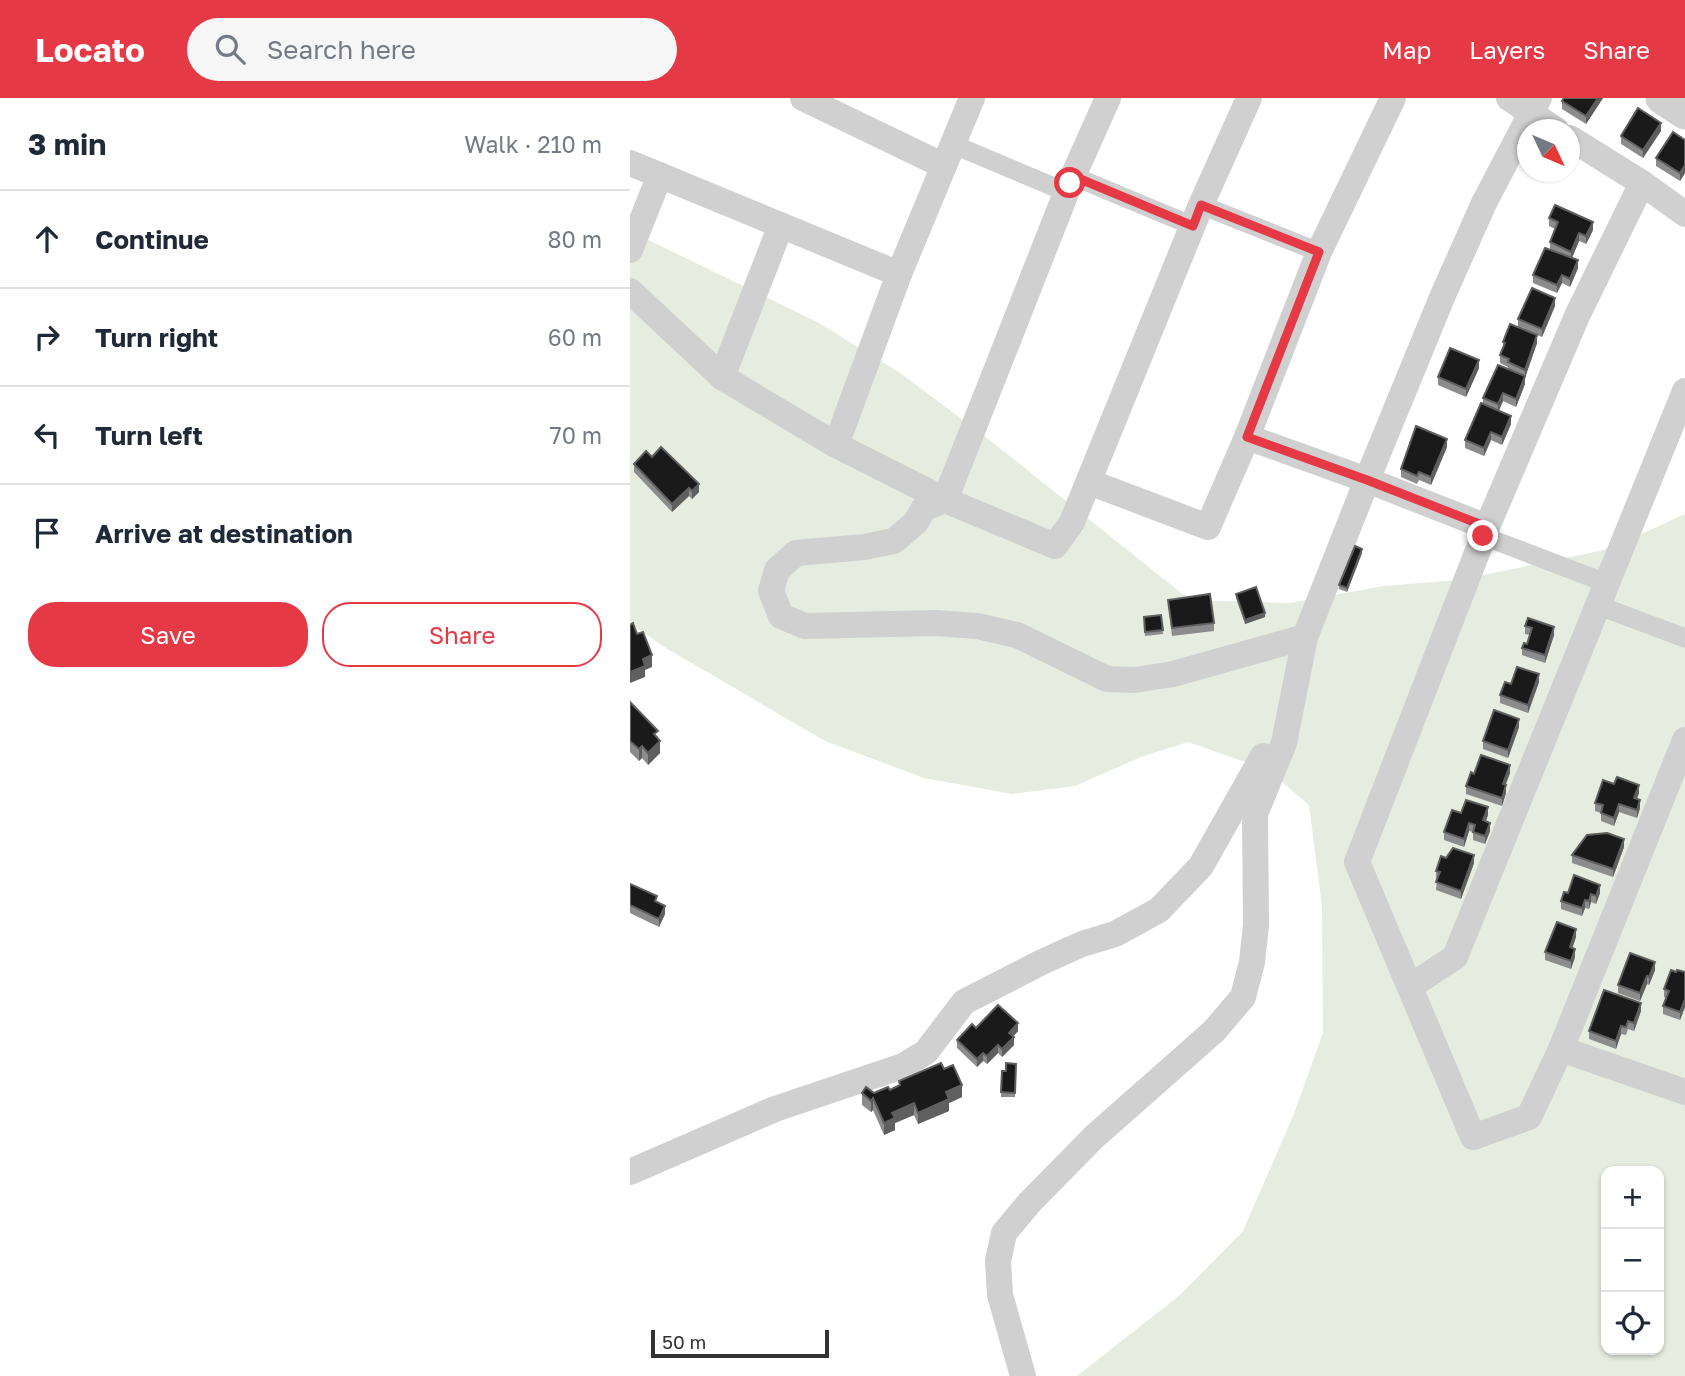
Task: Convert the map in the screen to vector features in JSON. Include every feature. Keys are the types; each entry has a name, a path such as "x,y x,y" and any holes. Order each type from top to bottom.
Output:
{"street":[{"path":"803,98 948,155 1197,216 1319,252"},
{"path":"836,445 899,274 972,98"},
{"path":"1108,98 1069,184 944,500 924,508 915,522 894,541 864,547 796,553 777,570 771,592 781,616 805,626 936,623 977,626 1017,635 1107,679 1135,680 1173,674 1306,637"},
{"path":"630,291 722,377 836,445 944,500 1055,546 1072,523 1197,216 1249,98"},
{"path":"1089,482 1208,527 1247,437 1319,252 1393,98"},
{"path":"1662,98 1685,113"},
{"path":"1023,1376 1000,1295 998,1261 1004,1233 1030,1202 1094,1138 1214,1031 1243,997 1252,962 1256,925 1255,814 1284,743 1306,637 1367,480 1526,103 1544,119"},
{"path":"1580,144 1685,214"},
{"path":"630,163 899,274"},
{"path":"630,250 660,175"},
{"path":"1642,183 1577,316 1485,531 1357,862 1473,1137 1529,1117 1561,1049 1685,740"},
{"path":"722,377 782,225"},
{"path":"1411,986 1455,957 1685,391"},
{"path":"1247,437 1367,480 1485,531 1685,638"},
{"path":"630,1172 775,1110 903,1066 926,1052 964,1002 1042,961 1115,934 1159,910 1201,866 1294,702"},
{"path":"1561,1049 1685,1092"}],"shaded area":[{"path":"630,231 819,323 900,373 991,441 1190,600 1289,603 1384,586 1459,580 1609,549 1685,514 1685,1376 1077,1376 1180,1295 1243,1231 1293,1116 1323,1033 1322,906 1309,805 1268,770 1188,742 1141,757 1075,786 1012,794 924,778 825,741 666,648 630,623"}],"building":[{"path":"1564,98 1598,98 1586,116 1562,101"},
{"path":"1638,108 1661,123 1643,150 1621,136"},
{"path":"1673,132 1685,140 1685,165 1680,173 1656,158"},
{"path":"1555,205 1593,222 1586,236 1579,233 1571,252 1550,242 1558,222 1549,218"},
{"path":"1545,248 1578,260 1570,279 1562,275 1557,285 1533,275"},
{"path":"1532,288 1555,298 1542,329 1518,319"},
{"path":"1510,324 1537,335 1525,370 1500,355"},
{"path":"1450,348 1479,360 1466,389 1438,377"},
{"path":"1498,365 1525,376 1516,399 1503,393 1498,404 1483,398"},
{"path":"1481,403 1511,416 1502,437 1491,432 1484,448 1465,440"},
{"path":"1416,426 1447,439 1431,477 1419,472 1417,476 1401,469"},
{"path":"661,447 699,484 692,491 689,488 672,504 634,464 646,451 652,457"},
{"path":"1355,546 1362,549 1347,588 1339,585"},
{"path":"1256,587 1265,613 1245,620 1236,594"},
{"path":"1210,594 1214,623 1172,628 1168,600"},
{"path":"1161,615 1163,630 1145,632 1144,617"},
{"path":"1528,618 1554,627 1545,655 1522,648 1524,643 1527,644 1532,628 1525,626"},
{"path":"633,623 637,634 643,632 652,655 643,659 645,666 630,672 630,625"},
{"path":"1517,667 1539,674 1528,705 1500,695 1505,682 1511,684"},
{"path":"630,702 658,731 654,734 660,741 648,753 642,746 639,749 630,741"},
{"path":"1494,710 1519,719 1508,750 1483,741"},
{"path":"1481,755 1510,765 1503,784 1506,785 1502,798 1466,786"},
{"path":"1617,777 1639,785 1634,798 1640,800 1637,810 1619,804 1614,818 1601,813 1603,805 1595,803 1603,780 1614,784"},
{"path":"1466,800 1488,807 1483,820 1490,823 1485,836 1473,832 1475,825 1469,823 1464,839 1444,832 1452,810 1461,813"},
{"path":"1607,833 1624,839 1613,869 1572,855 1587,835"},
{"path":"1453,848 1474,855 1461,891 1436,882 1441,856 1446,858"},
{"path":"1574,875 1600,885 1596,896 1591,894 1589,901 1585,900 1582,908 1561,901 1564,892 1568,893"},
{"path":"630,884 657,896 655,901 665,906 659,919 630,905"},
{"path":"1557,922 1576,929 1570,947 1575,949 1571,961 1545,952"},
{"path":"1630,953 1655,962 1640,993 1618,985"},
{"path":"1671,970 1685,972 1685,999 1680,1012 1663,1006 1669,991 1664,989"},
{"path":"1604,990 1641,1003 1634,1023 1628,1021 1626,1027 1621,1026 1616,1041 1589,1031"},
{"path":"998,1005 1018,1023 1009,1033 1014,1037 1002,1049 998,1045 987,1056 983,1053 977,1059 957,1040 972,1024 976,1028"},
{"path":"941,1063 944,1069 953,1065 962,1085 946,1092 949,1099 918,1113 914,1103 892,1113 895,1118 884,1123 873,1098 871,1101 862,1093 866,1087 874,1093 888,1087 890,1090 900,1085 899,1081"},
{"path":"1006,1063 1016,1064 1015,1093 1001,1092 1002,1071 1006,1071"}],"route":[{"path":"1070,183 1073,176 1193,226 1201,205 1319,252 1247,437 1487,527 1483,536"}]}
